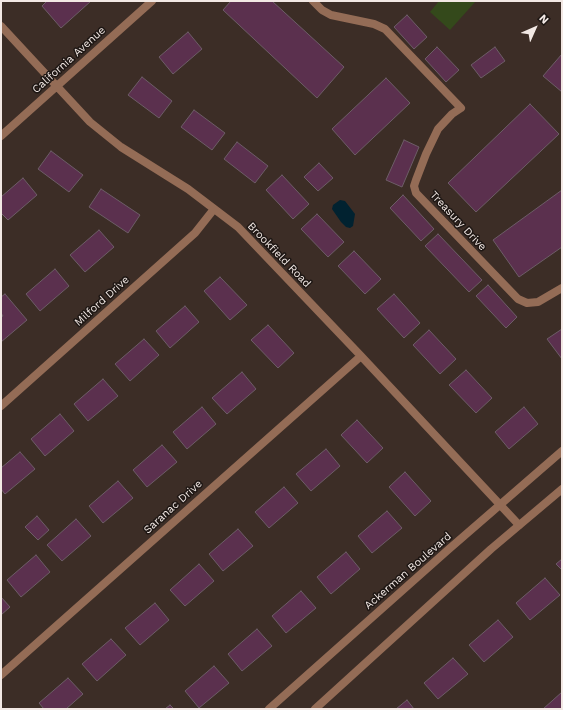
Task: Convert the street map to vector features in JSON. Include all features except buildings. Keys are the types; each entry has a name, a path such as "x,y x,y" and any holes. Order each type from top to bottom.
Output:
{"street":[{"name":"California Avenue","path":"1,136 152,1"},
{"name":"Treasury Drive","path":"313,1 322,10 331,15 374,24 385,29 461,108 452,114 438,129 416,180 414,186 416,193 518,299 527,303 538,302 562,288"},
{"name":"Brookfield Road","path":"1,26 90,122 120,147 188,189 238,227 361,356 519,526"},
{"name":"Milford Drive","path":"1,406 195,232 214,208"},
{"name":"Saranac Drive","path":"1,675 361,356"},
{"name":"Ackerman Boulevard","path":"269,709 443,554 562,451"},
{"path":"316,709 491,549 562,489"}],"green space":[{"path":"439,1 476,1 450,30 430,12"}],"water":[{"path":"340,200 345,201 355,214 353,226 350,228 346,227 341,222 332,209 333,205"}]}
